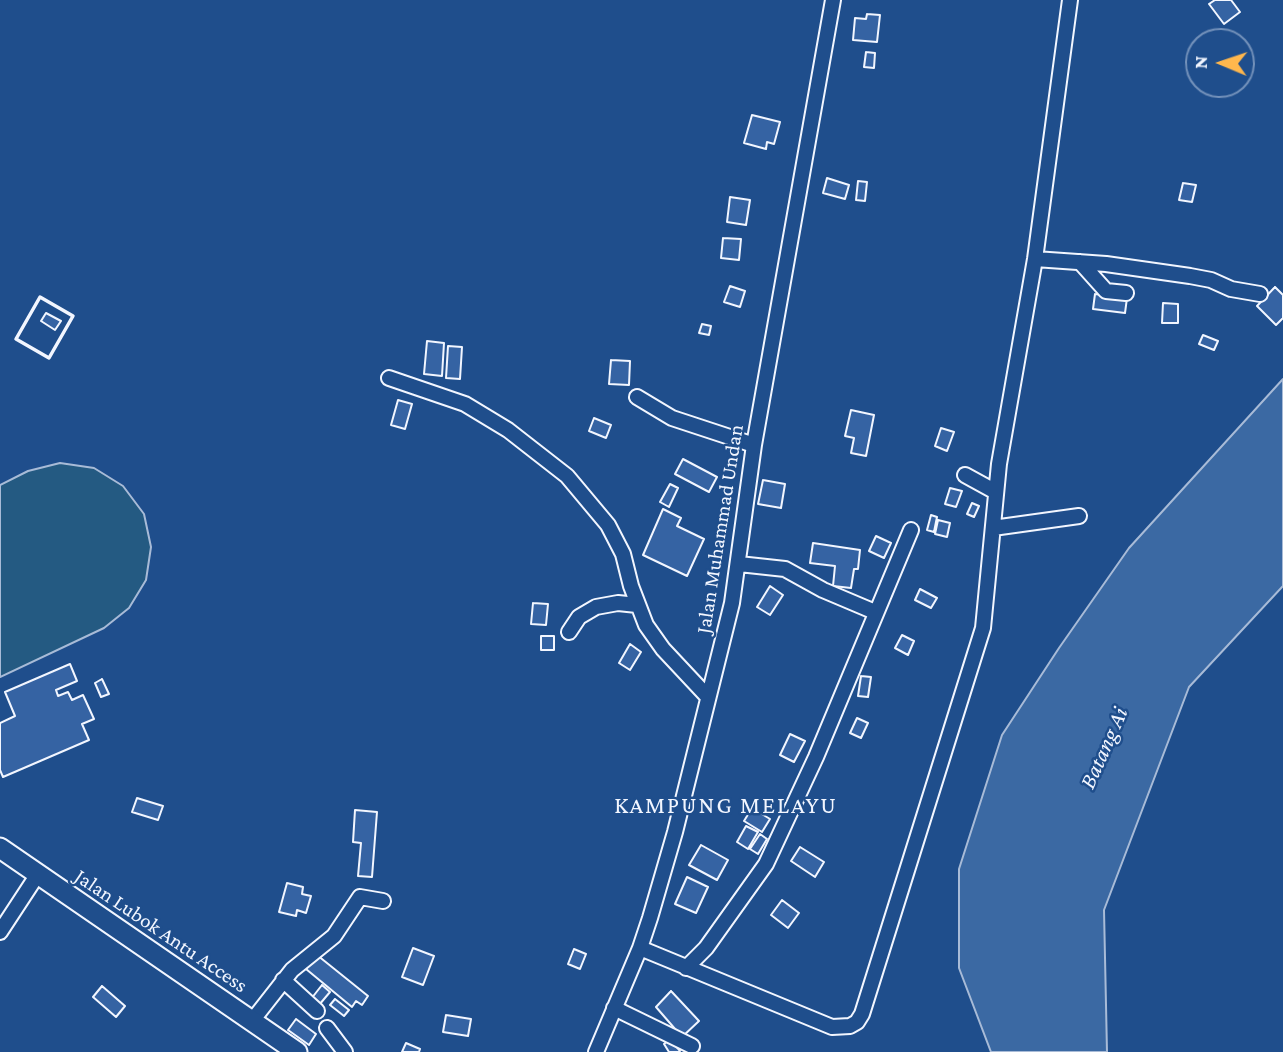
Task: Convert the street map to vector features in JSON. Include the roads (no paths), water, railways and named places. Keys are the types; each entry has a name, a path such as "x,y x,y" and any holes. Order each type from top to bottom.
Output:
{"main road":[{"name":"Jalan Lubok Antu Access","path":"0,848 297,1052"}],"street":[{"name":"Jalan Muhammad Undan","path":"596,1052 640,948 675,832 722,643 739,564 754,445 833,0"},
{"path":"640,948 832,1027 843,1027 856,1022 866,1004 984,628 996,492 1035,259 1070,0"},
{"path":"1035,259 1190,276 1211,280 1231,289 1259,294"},
{"path":"1080,262 1106,291 1126,293"},
{"path":"389,378 465,404 508,430 567,476 607,525 624,554 637,605 646,625 663,649 707,696"},
{"path":"637,397 672,418 754,445"},
{"path":"965,475 996,492"},
{"path":"993,527 1079,516"},
{"path":"686,968 706,948 766,864 816,757 911,530"},
{"path":"739,564 785,569 804,577 823,590 875,612"},
{"path":"569,632 579,617 596,607 618,603 637,605"},
{"path":"0,932 38,874"},
{"path":"252,1021 292,970 334,936 360,897 383,901"},
{"path":"284,981 317,1011"},
{"path":"614,1008 692,1046"},
{"path":"327,1028 345,1052"}],"water":[{"name":"Batang Ai","path":"1283,379 1283,586 1189,687 1104,910 1107,1052 991,1052 959,968 959,869 1002,735 1129,548"}],"district":[{"name":"KAMPUNG MELAYU","path":"726,806"}]}
